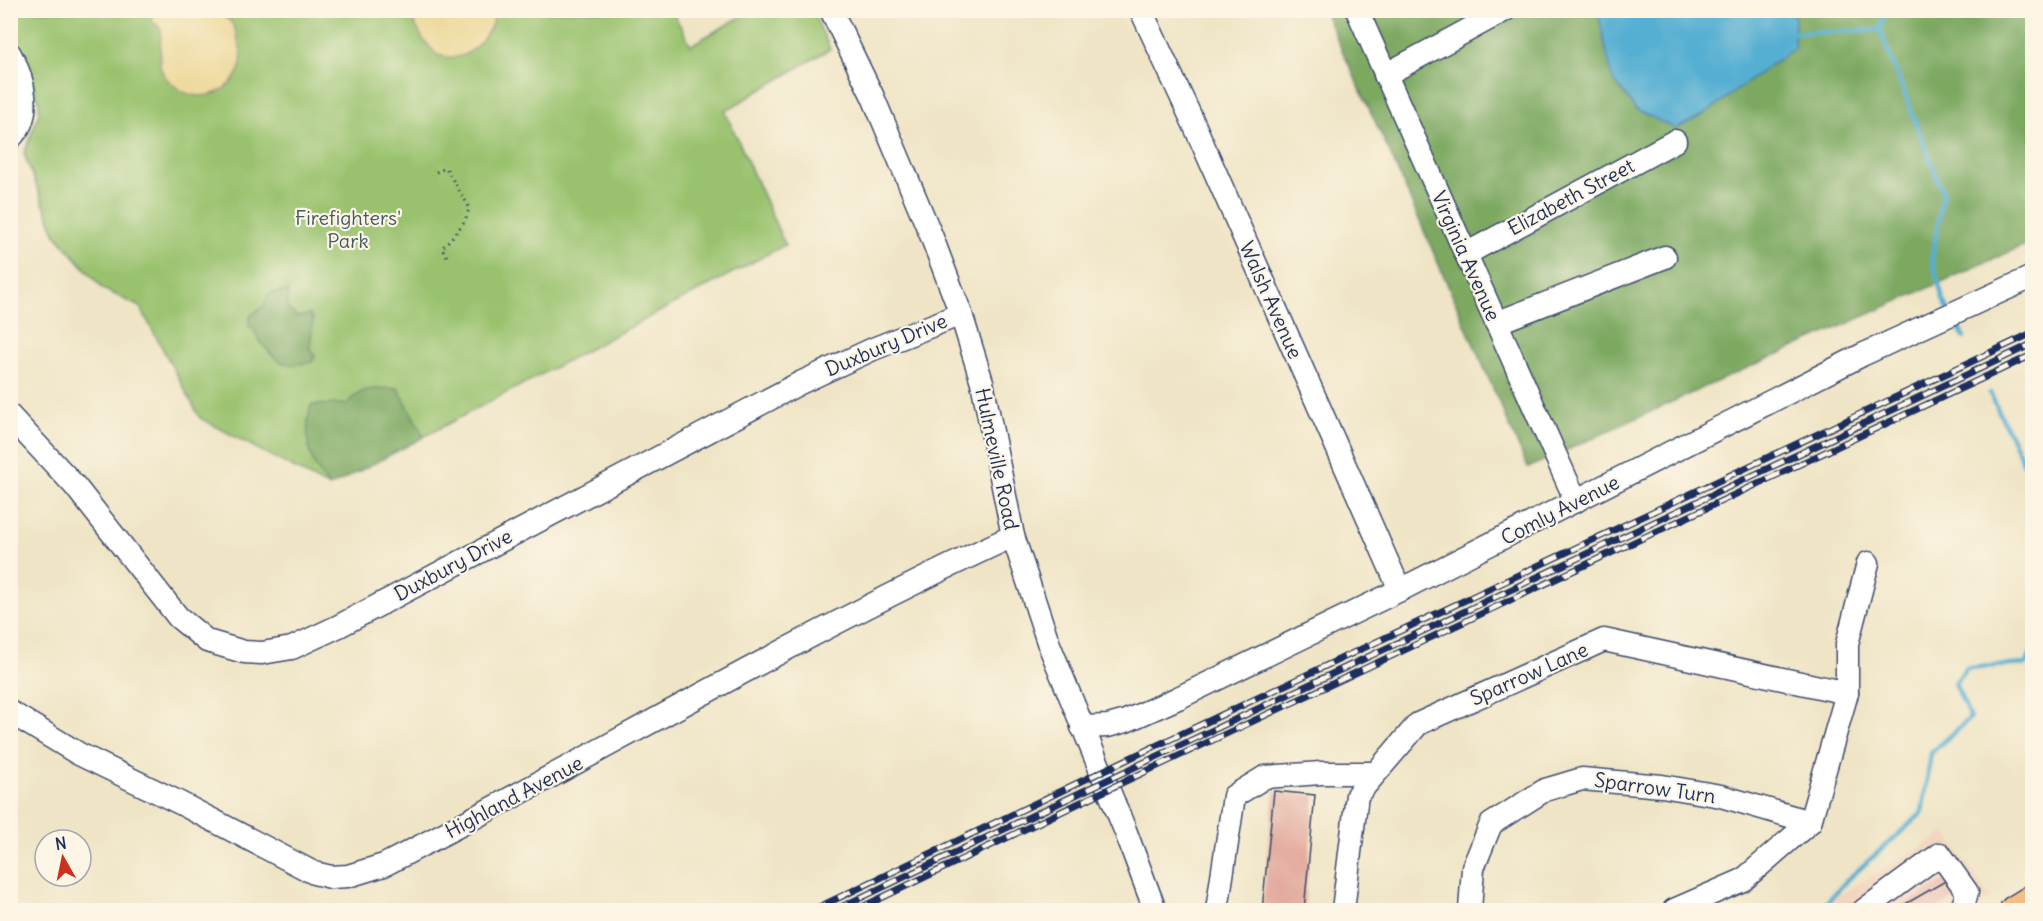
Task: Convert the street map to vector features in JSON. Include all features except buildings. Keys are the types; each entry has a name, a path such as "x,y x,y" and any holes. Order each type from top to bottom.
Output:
{"main road":[{"path":"2014,910 2032,899"}],"street":[{"name":"Hulmeville Road","path":"831,10 873,97 932,235 961,314 982,382 1013,536 1048,642 1125,830 1155,910"},
{"name":"Walsh Avenue","path":"1141,10 1193,122 1400,590"},
{"name":"Virginia Avenue","path":"1357,10 1384,75 1576,501"},
{"path":"1384,75 1505,10"},
{"path":"10,54 21,77 24,115 17,132 10,138"},
{"path":"10,87 24,115"},
{"name":"Elizabeth Street","path":"1466,254 1675,141"},
{"path":"1496,323 1665,257"},
{"name":"Comly Avenue","path":"1082,727 1108,726 1178,698 1400,590 1862,355 2032,277"},
{"name":"Duxbury Drive","path":"10,416 75,486 178,617 207,641 244,652 262,653 292,648 339,626 800,383 873,349 961,314"},
{"name":"Highland Avenue","path":"10,712 78,754 178,802 293,864 322,875 348,876 393,861 852,615 945,567 1013,536"},
{"path":"1674,910 1743,880 1810,822 1847,693 1846,644 1868,563"},
{"name":"Sparrow Lane","path":"1343,910 1357,795 1418,724 1604,640 1847,693"},
{"path":"1217,910 1234,796 1265,777 1321,773 1375,773"},
{"name":"Sparrow Turn","path":"1470,910 1473,868 1491,824 1545,790 1582,779 1662,786 1721,796 1810,822"},
{"path":"1864,910 1940,855 1967,892 1961,910"}],"path":[{"path":"436,172 447,168 469,207 462,225 442,248 449,260"}],"shaded area":[{"path":"1945,833 1991,898 1971,910 1820,910 1847,890"}],"green space":[{"name":"Firefighters' Park","path":"812,10 830,49 725,111 785,245 329,487 200,418 140,307 103,289 56,235 24,154 39,113 39,101 11,33 10,11 672,11 691,45 751,11"},
{"path":"1324,11 2032,11 2032,242 1528,468 1392,158"},
{"path":"288,291 287,308 297,317 309,314 313,319 310,349 315,356 312,362 289,364 279,361 257,337 254,329 249,326 250,316 264,306 269,293"},
{"path":"398,388 424,437 329,487 315,465 309,448 308,419 311,405 347,404 363,391"}],"sand":[{"path":"158,10 211,11 226,18 233,26 242,57 237,74 231,82 214,94 195,96 185,93 168,80 160,66 161,29 150,19"},
{"path":"495,10 491,25 482,40 464,55 455,57 437,55 423,39 412,19 402,11"}],"water":[{"path":"1598,11 1790,11 1795,18 1794,48 1703,115 1676,129 1636,110 1612,78"}],"waterway":[{"path":"1886,10 1880,30 1943,193 1932,259 1948,309"},
{"path":"1794,33 1880,30"},
{"path":"1954,319 1964,338"},
{"path":"1990,393 2032,480"},
{"path":"2032,500 2026,514 2032,526"},
{"path":"1820,910 1846,881 1922,813 1931,753 1970,718 1955,683 1966,668 2027,664 2032,650"}],"railway":[{"path":"813,910 2032,333"},
{"path":"835,910 2032,344"},
{"path":"856,910 2032,355"}]}
